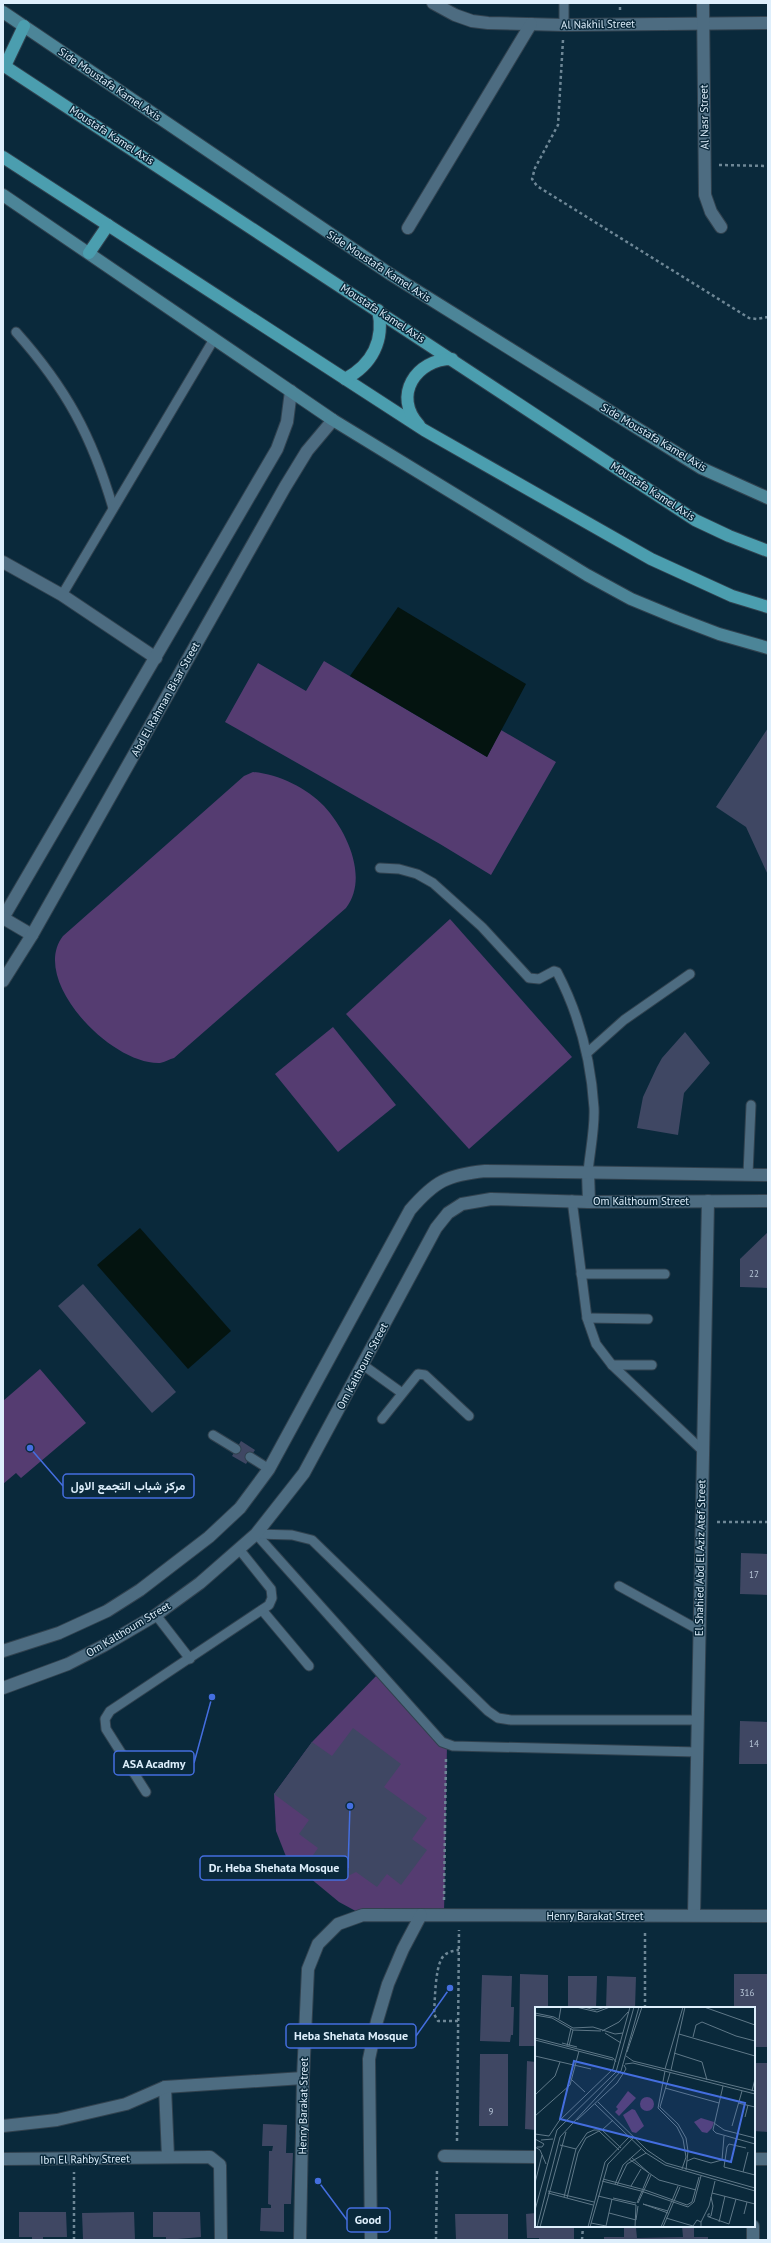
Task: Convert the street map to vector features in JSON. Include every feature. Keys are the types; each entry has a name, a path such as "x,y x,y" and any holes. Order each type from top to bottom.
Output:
{"main road":[{"path":"4,65 24,26"},
{"name":"Moustafa Kamel Axis","path":"4,65 695,520 729,536 768,551"},
{"path":"3,157 424,430 651,559 713,588 768,607"},
{"path":"89,253 108,225"},
{"path":"345,379 362,368 375,351 380,331 378,310"},
{"path":"424,430 415,420 409,408 408,394 412,381 423,366 432,361 452,359"}],"street":[{"name":"Al Nakhil Street","path":"433,3 454,15 472,21 564,25 702,22 768,23"},
{"name":"Al Nasr Street","path":"703,3 705,195 711,212 721,227"},
{"name":"Side Moustafa Kamel Axis","path":"3,12 390,274 701,468 768,498"},
{"path":"408,228 532,24"},
{"path":"3,195 333,420 587,575 631,599 719,634 768,648"},
{"path":"32,936 3,918 277,449 287,422 291,391"},
{"name":"Abd El Rahman Bisar Street","path":"3,982 7,965 32,936 285,487 307,451 333,420"},
{"path":"3,562 62,595 156,658"},
{"path":"3,1651 59,1633 107,1611 140,1590 209,1537 240,1508 269,1469 410,1210 427,1190 445,1179 463,1173 485,1171 768,1175"},
{"path":"588,1172 589,1202"},
{"name":"Om Kalthoum Street","path":"3,1688 68,1664 96,1650 156,1615 200,1583 256,1534 304,1474 436,1228 448,1213 462,1204 476,1200 572,1200 589,1202 708,1200 768,1202"},
{"name":"El Shahied Abd El Aziz Atef Street","path":"694,1915 708,1200"},
{"name":"Henry Barakat Street","path":"300,2240 302,2078 308,1969 318,1944 338,1924 363,1914 768,1916"},
{"path":"371,2240 370,2059 377,2021 388,1984 421,1915"},
{"path":"3,2126 57,2120 126,2104 165,2087 302,2078"},
{"path":"165,2087 168,2157"},
{"path":"444,2156 535,2158"},
{"name":"Ibn El Rahby Street","path":"3,2159 74,2160 210,2157 220,2165 221,2240"},
{"path":"755,2159 768,2159"},
{"path":"753,2227 753,2240"}],"lane":[{"path":"564,3 564,25"},
{"path":"16,332 43,362 66,396 86,432 102,469 113,508"},
{"path":"62,595 214,339"},
{"path":"380,868 399,869 417,874 433,883 482,928 529,978 539,979 554,971 557,972 571,1002 587,1053 594,1109 588,1172"},
{"path":"587,1053 624,1020 690,974"},
{"path":"748,1174 751,1105"},
{"path":"572,1200 587,1318 596,1344 612,1365 702,1450"},
{"path":"581,1274 665,1274"},
{"path":"587,1318 648,1319"},
{"path":"362,1365 402,1393"},
{"path":"612,1365 652,1365"},
{"path":"382,1419 414,1376 422,1373 469,1416"},
{"path":"213,1435 236,1449"},
{"path":"250,1457 269,1469"},
{"path":"256,1534 292,1535 312,1540 488,1711 498,1718 511,1720 698,1720"},
{"path":"256,1534 437,1738 447,1745 697,1752"},
{"path":"146,1792 106,1729 105,1720 110,1711 190,1660 269,1605 272,1598 271,1589 239,1549"},
{"path":"619,1586 699,1630"},
{"path":"262,1610 309,1666"},
{"path":"156,1615 190,1660"}],"path":[{"path":"564,25 558,125 532,179 537,186 749,318 768,318"},
{"path":"705,165 768,166"},
{"path":"701,1522 768,1522"},
{"path":"444,1915 447,1745"},
{"path":"456,2156 459,1915"},
{"path":"645,1916 645,2007"},
{"path":"458,2021 440,2022 436,2020 434,2014 439,1966 443,1957 450,1951 459,1950"},
{"path":"436,2240 438,2159 444,2156"},
{"path":"74,2160 74,2240"},
{"path":"582,2240 583,2227"}],"shaded area":[{"path":"398,607 526,684 487,757 350,676"},
{"path":"324,661 487,757 501,730 556,762 491,875 440,844 225,722 258,663 306,691"},
{"path":"253,772 263,773 292,783 309,793 324,806 340,828 352,855 356,883 353,896 346,908 174,1058 160,1063 140,1060 119,1050 99,1035 80,1017 66,996 57,975 55,954 63,936 244,776"},
{"path":"450,919 572,1057 469,1149 346,1014"},
{"path":"333,1027 396,1105 338,1152 275,1074"},
{"path":"140,1228 231,1331 188,1369 97,1265"},
{"path":"40,1369 86,1423 21,1478 16,1473 3,1484 3,1401"},
{"path":"379,1673 447,1745 444,1915 363,1915 339,1902 287,1859 276,1831 274,1794 312,1742"}],"building":[{"path":"768,728 768,875 746,827 716,807"},
{"path":"685,1032 710,1063 684,1093 678,1135 637,1128 643,1097 657,1067 662,1058"},
{"path":"768,1232 768,1288 740,1287 740,1259"},
{"path":"83,1284 176,1392 152,1413 58,1306"},
{"path":"241,1441 255,1450 246,1464 232,1456"},
{"path":"741,1553 768,1554 768,1595 740,1594"},
{"path":"740,1721 768,1722 768,1764 739,1764"},
{"path":"353,1728 401,1764 384,1787 427,1818 412,1839 427,1850 401,1885 387,1874 377,1887 356,1872 348,1876 337,1868 333,1874 311,1858 318,1848 299,1834 309,1820 274,1794 312,1742 332,1756"},
{"path":"520,1974 548,1975 548,2007 535,2007 535,2046 519,2046"},
{"path":"734,1974 768,1974 768,2047 755,2047 755,2007 734,2007"},
{"path":"482,1975 512,1976 511,2007 514,2007 513,2035 511,2035 510,2042 480,2041"},
{"path":"568,1976 597,1976 596,2007 568,2007"},
{"path":"607,1976 636,1977 635,2007 606,2007"},
{"path":"480,2054 508,2054 508,2126 479,2126"},
{"path":"527,2061 535,2062 535,2130 525,2129"},
{"path":"755,2063 768,2063 768,2132 755,2131"},
{"path":"263,2124 287,2125 286,2153 293,2153 291,2204 284,2204 284,2232 260,2231 261,2208 271,2208 271,2205 268,2204 269,2151 272,2151 273,2146 262,2146"},
{"path":"19,2212 66,2212 67,2237 43,2237 43,2240 32,2240 32,2237 19,2237"},
{"path":"134,2212 135,2240 83,2239 82,2213"},
{"path":"153,2212 200,2212 201,2237 166,2240 166,2237 153,2237"},
{"path":"535,2213 535,2227 574,2227 574,2239 539,2240 539,2238 527,2238 526,2214"},
{"path":"455,2214 508,2214 508,2240 456,2240"},
{"path":"624,2227 651,2227 636,2228 637,2238 683,2237 682,2227 694,2227 694,2237 708,2237 708,2240 604,2240 604,2237 624,2237"}],"place":[{"name":"مركز شباب التجمع الاول","path":"30,1448"},
{"name":"ASA Acadmy","path":"212,1697"},
{"name":"Dr. Heba Shehata Mosque","path":"350,1806"},
{"name":"Heba Shehata Mosque","path":"450,1988"},
{"name":"Good","path":"318,2181"}]}
